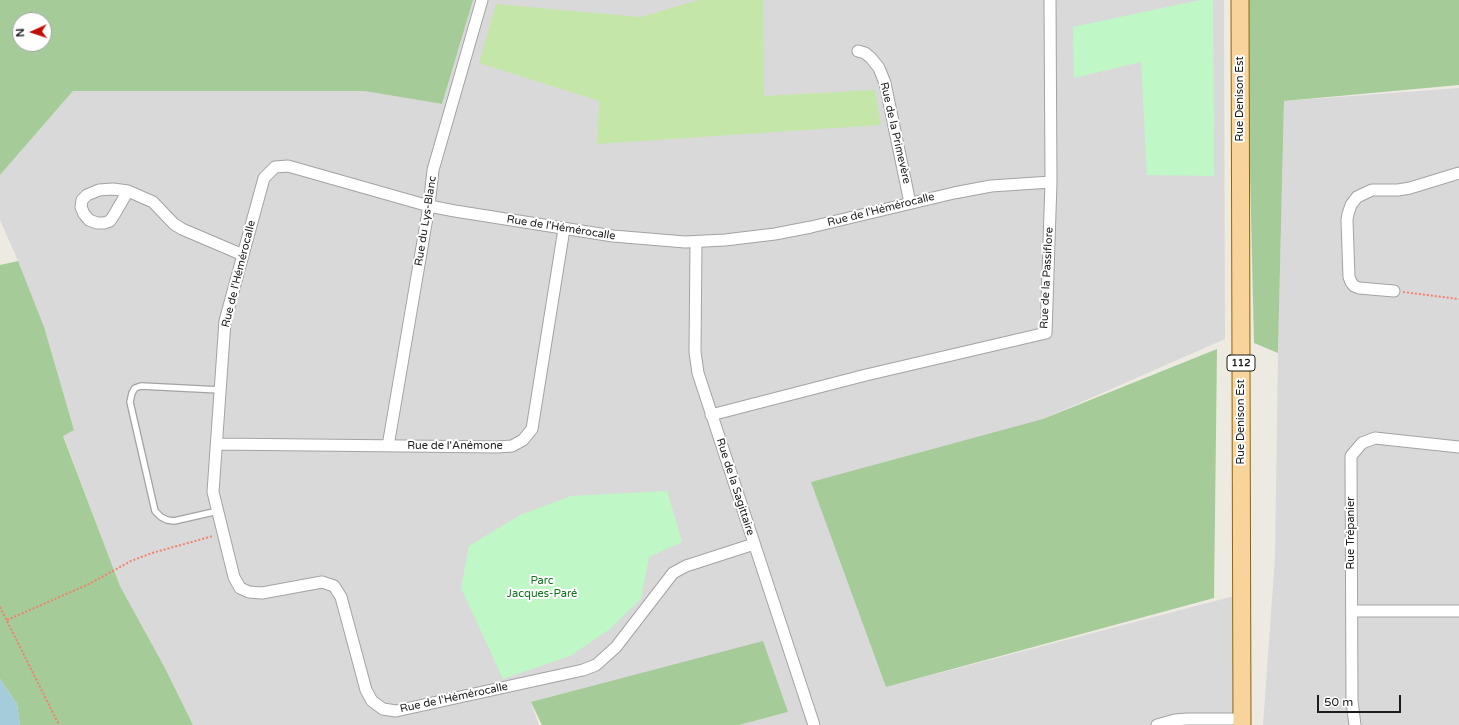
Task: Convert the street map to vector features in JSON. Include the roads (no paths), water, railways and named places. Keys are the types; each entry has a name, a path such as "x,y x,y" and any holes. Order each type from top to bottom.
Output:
{"main road":[{"name":"Rue Denison Est","path":"1240,0 1242,722"}],"street":[{"name":"Rue du Lys-Blanc","path":"388,446 429,206 433,170 482,0"},
{"name":"Rue de la Passiflore","path":"711,415 866,375 1046,334 1051,182 1050,0"},
{"name":"Rue de la Primevère","path":"858,51 865,53 872,58 885,83 910,203"},
{"name":"Rue de l'Hémérocalle","path":"754,544 686,566 673,573 616,647 596,665 583,670 396,711 383,709 372,702 366,690 341,597 334,586 322,582 262,593 249,592 240,588 234,577 213,492 225,321 264,178 275,167 288,166 429,206 613,236 696,242 775,234 991,186 1051,182"},
{"path":"1394,291 1359,288 1354,286 1351,282 1349,277 1347,220 1351,205 1357,197 1364,192 1372,190 1398,190 1410,188 1459,173"},
{"path":"128,191 153,202 174,224 182,229 243,255"},
{"name":"Rue de l'Anémone","path":"217,444 497,447 512,446 523,440 532,429 564,228"},
{"name":"Rue de la Sagittaire","path":"696,242 696,363 711,415 814,725"},
{"name":"Rue Trépanier","path":"1355,725 1352,701 1351,456 1362,443 1375,438 1459,447"},
{"path":"1352,611 1459,611"},
{"path":"1158,725 1175,720 1187,719 1242,722"}],"lane":[{"path":"218,511 174,521 161,517 156,511 130,402 132,392 135,388 142,386 220,390"}],"water":[{"path":"0,679 17,704 20,725 0,725"}],"park label":[{"name":"Parc Jacques-Paré","path":"542,587"}]}
